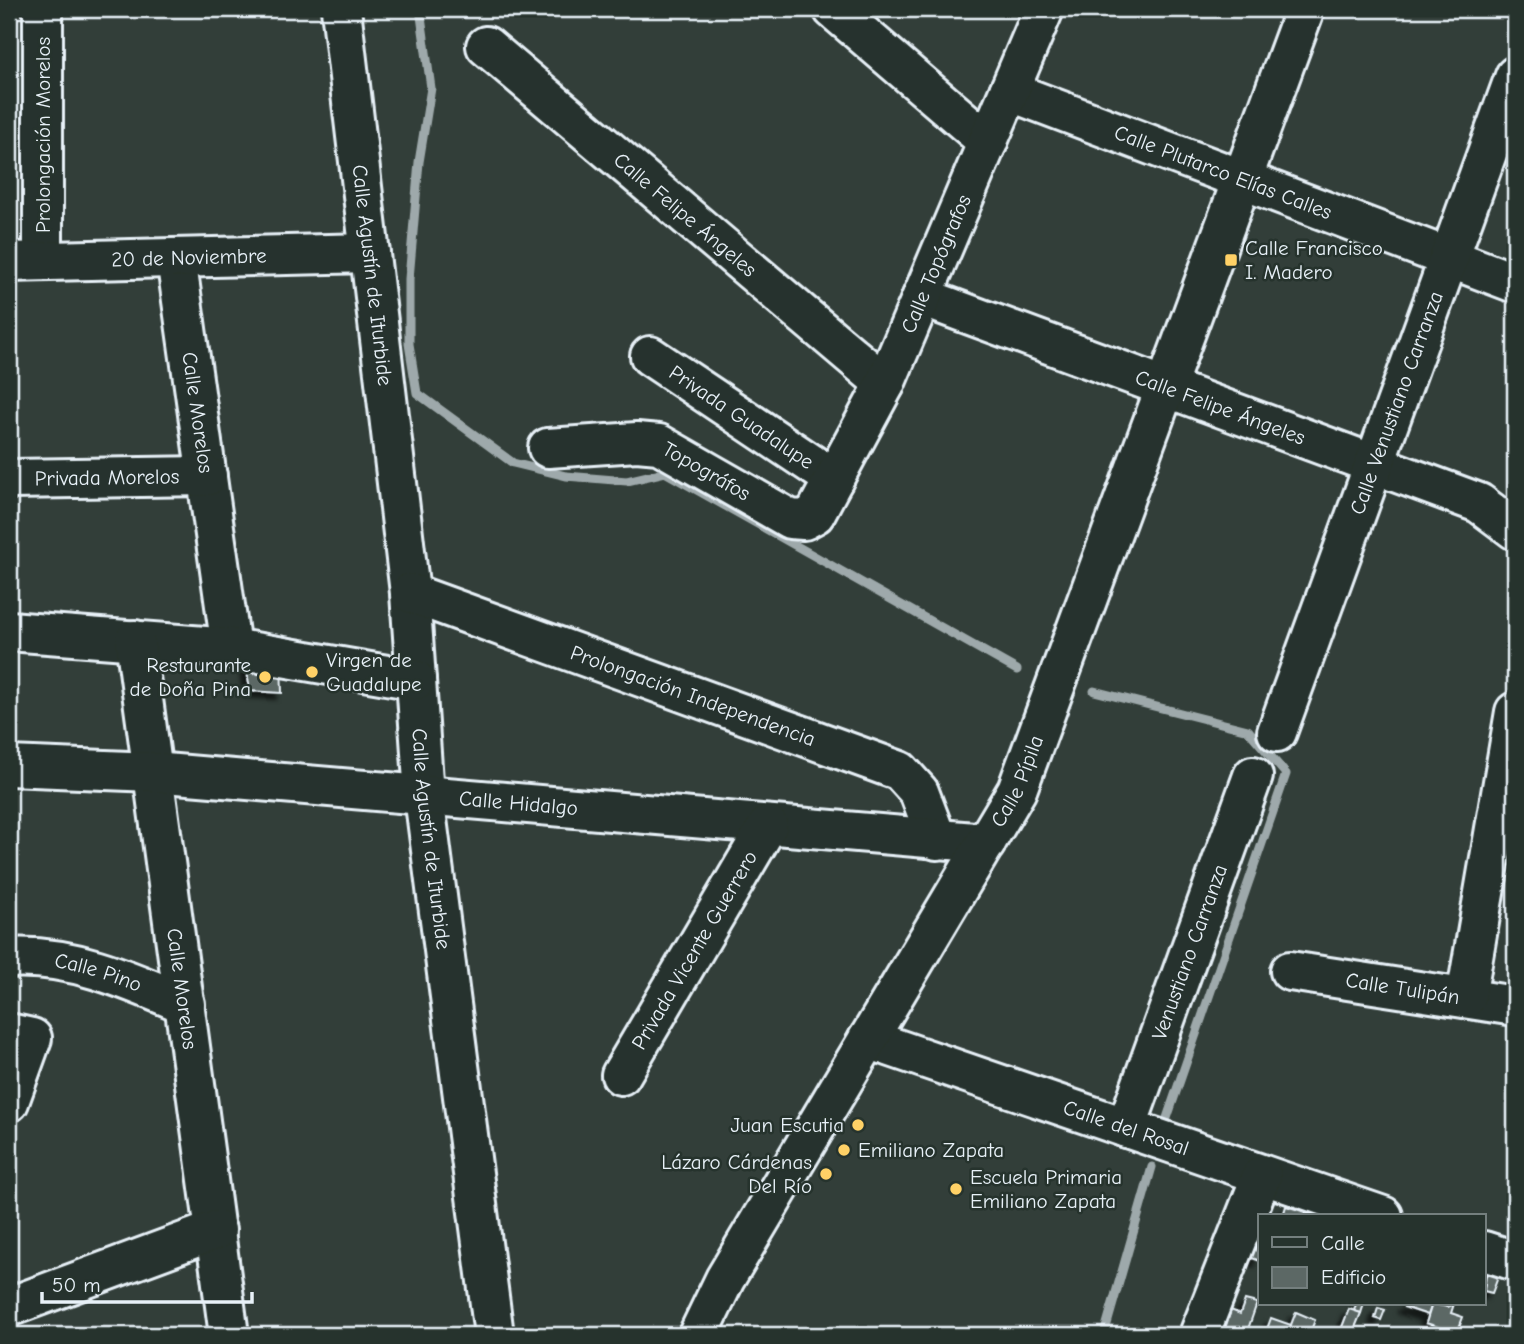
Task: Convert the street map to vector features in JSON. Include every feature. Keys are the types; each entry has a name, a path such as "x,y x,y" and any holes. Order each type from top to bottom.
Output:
{"street":[{"name":"Prolongación Morelos","path":"26,261 43,9"},
{"name":"Calle Agustín de Iturbide","path":"341,9 410,593 424,796 494,1335"},
{"path":"833,9 988,142"},
{"name":"Calle Topógrafos","path":"815,514 885,384 1044,9"},
{"path":"1242,180 1305,9"},
{"name":"Calle Felipe Ángeles","path":"486,46 885,384"},
{"name":"Calle Venustiano Carranza","path":"1277,732 1515,76"},
{"name":"Calle Plutarco Elías Calles","path":"1009,91 1515,283"},
{"name":"Calle Pípila","path":"698,1335 725,1279 1017,790 1242,180"},
{"name":"20 de Noviembre","path":"26,261 370,253"},
{"name":"Calle Morelos","path":"176,258 231,648"},
{"name":"Calle Felipe Ángeles","path":"922,297 1373,467 1479,503 1515,530"},
{"name":"Privada Guadalupe","path":"650,356 834,479"},
{"name":"Topográfos","path":"548,448 637,442 659,444 790,519 804,520 815,514"},
{"name":"Privada Morelos","path":"9,479 207,475"},
{"name":"Prolongación Independencia","path":"410,593 900,771 919,792 937,840"},
{"path":"9,631 231,648 416,680"},
{"name":"Calle Morelos","path":"135,640 229,1335"},
{"path":"1466,998 1515,712"},
{"name":"Calle Hidalgo","path":"9,766 153,772 986,843"},
{"name":"Venustiano Carranza","path":"1126,1128 1253,776"},
{"name":"Privada Vicente Guerrero","path":"621,1075 768,825"},
{"name":"Calle Pino","path":"9,958 37,956 115,974 185,1004"},
{"name":"Calle Tulipán","path":"1290,971 1515,1006"},
{"path":"9,1033 32,1038 9,1102"},
{"name":"Calle del Rosal","path":"868,1039 1377,1214"},
{"path":"1199,1335 1262,1175"},
{"path":"9,1307 216,1230"},
{"path":"1486,1252 1515,1261"}],"building":[{"name":"Restaurante de Doña Pina","path":"245,658 281,663 282,693 250,691"},
{"path":"1286,1206 1312,1214 1284,1214"},
{"path":"1258,1226 1258,1260 1247,1256"},
{"path":"1487,1268 1500,1272 1492,1293 1486,1292"},
{"path":"1245,1300 1257,1303 1246,1335 1223,1335 1231,1310 1240,1314"},
{"path":"1355,1306 1363,1306 1361,1313 1354,1311"},
{"path":"1404,1306 1431,1306 1428,1315"},
{"path":"1431,1306 1453,1306 1451,1313 1463,1317 1457,1333 1426,1323"},
{"path":"1378,1308 1385,1310 1381,1320 1375,1318"},
{"path":"1349,1309 1361,1313 1354,1330 1367,1335 1339,1335"},
{"path":"1296,1312 1315,1320 1309,1335 1287,1335"},
{"path":"1271,1318 1291,1325 1287,1335 1265,1335"}],"waterway":[{"path":"420,9 431,88 419,162 409,279 409,344 417,393 513,463 566,476 627,481 665,472 1017,670"},
{"path":"1094,691 1248,730 1286,774 1167,1118"},
{"path":"1107,1335 1105,1331 1152,1167"}],"place":[{"name":"Calle Francisco I. Madero","path":"1231,260"},
{"name":"Virgen de Guadalupe","path":"312,672"},
{"name":"Restaurante de Doña Pina","path":"265,677"},
{"name":"Juan Escutia","path":"858,1125"},
{"name":"Emiliano Zapata","path":"844,1150"},
{"name":"Lázaro Cárdenas Del Río","path":"826,1174"},
{"name":"Escuela Primaria Emiliano Zapata","path":"956,1189"}]}
